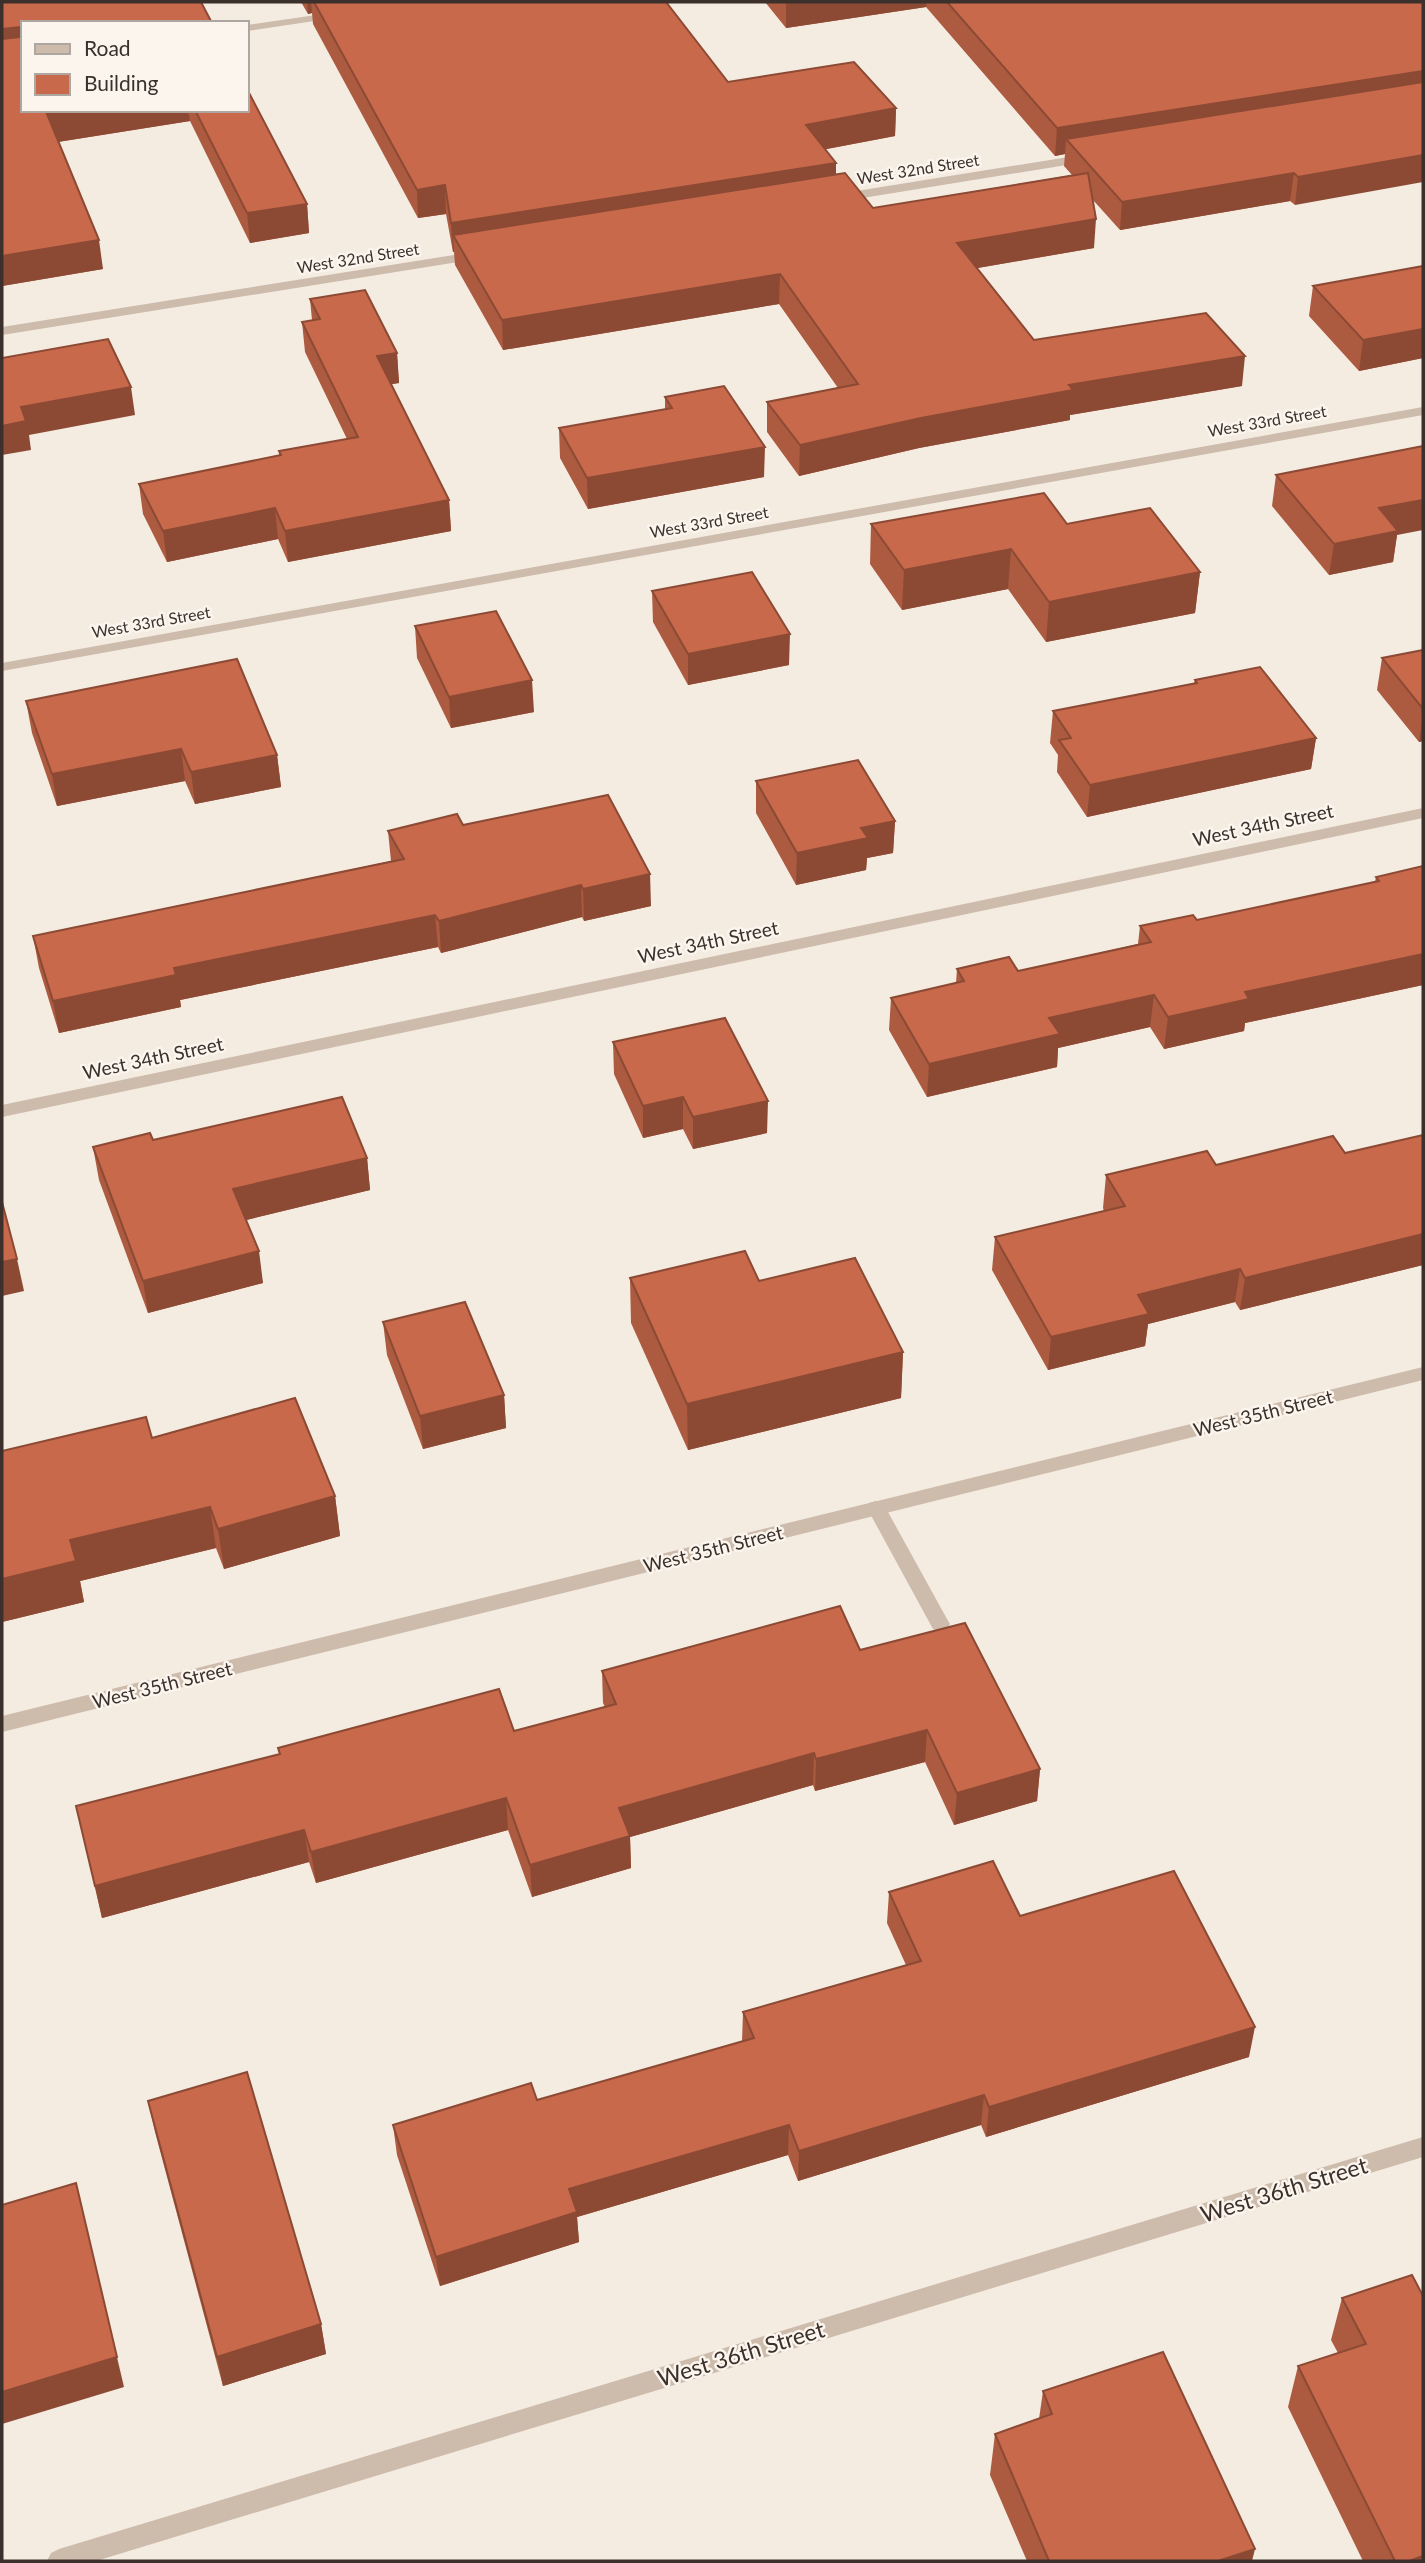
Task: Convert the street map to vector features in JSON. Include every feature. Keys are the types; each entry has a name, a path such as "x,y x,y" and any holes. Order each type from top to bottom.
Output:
{"street":[{"path":"248,28 352,13"},
{"name":"West 32nd Street","path":"830,199 1106,155"},
{"name":"West 32nd Street","path":"2,331 499,252"},
{"name":"West 33rd Street","path":"2,667 1423,411"},
{"name":"West 34th Street","path":"2,1111 1423,813"},
{"name":"West 35th Street","path":"2,1724 1423,1373"},
{"path":"876,1508 940,1624"},
{"name":"West 36th Street","path":"59,2561 1423,2147"}],"building":[{"path":"2,2 201,2 211,21 21,21 21,27 2,29"},
{"path":"314,2 666,2 728,82 854,62 896,108 806,125 836,163 451,223 445,185 417,190"},
{"path":"947,2 1423,2 1423,71 1057,128"},
{"path":"21,27 21,112 60,112 47,114 99,240 2,256 2,39 19,37"},
{"path":"1423,82 1423,155 1298,177 1294,173 1122,202 1066,139"},
{"path":"248,91 307,204 247,213 196,112 248,112"},
{"path":"845,173 873,208 1088,173 1096,219 957,243 1034,340 1206,313 1245,356 1069,385 1073,390 921,418 800,445 767,402 858,384 780,274 502,320 453,235"},
{"path":"1423,266 1423,329 1363,340 1313,286"},
{"path":"365,290 397,353 377,356 449,500 285,531 275,508 163,531 139,484 281,455 279,451 358,437 302,322 320,319 310,299"},
{"path":"108,339 131,387 21,407 26,421 2,426 2,358"},
{"path":"724,386 765,447 587,478 559,428 672,408 665,397"},
{"path":"1423,446 1423,500 1379,508 1398,531 1334,544 1276,475"},
{"path":"1044,493 1067,524 1150,508 1200,572 1049,602 1011,549 904,570 871,524"},
{"path":"752,572 790,634 688,654 652,591"},
{"path":"496,611 532,680 449,697 415,626"},
{"path":"1423,650 1423,709 1382,658"},
{"path":"237,659 277,755 191,772 181,749 52,774 26,701"},
{"path":"1260,667 1316,738 1090,785 1059,740 1071,738 1053,711 1197,683 1195,680"},
{"path":"858,760 895,821 861,828 868,838 797,853 756,781"},
{"path":"608,795 650,874 583,889 581,885 439,921 435,915 174,968 176,975 53,1001 33,936 404,859 388,831 457,814 463,825"},
{"path":"1423,866 1423,954 1245,992 1249,999 1168,1017 1154,995 1049,1018 1060,1034 929,1064 891,998 964,981 957,969 1009,957 1018,971 1151,942 1140,926 1193,915 1197,920 1379,881 1376,877"},
{"path":"725,1018 768,1101 693,1117 683,1097 643,1106 613,1042"},
{"path":"342,1097 367,1158 233,1189 259,1251 143,1281 93,1147 150,1133 153,1140"},
{"path":"1423,1135 1423,1234 1245,1278 1240,1269 1138,1295 1149,1314 1051,1337 995,1237 1125,1206 1106,1175 1207,1151 1216,1165 1333,1136 1345,1153"},
{"path":"2,1202 17,1259 2,1262"},
{"path":"745,1251 759,1281 855,1258 903,1352 687,1404 630,1278"},
{"path":"465,1302 504,1395 420,1416 383,1322"},
{"path":"295,1398 335,1496 218,1529 210,1507 70,1540 76,1561 2,1579 2,1451 146,1417 152,1438"},
{"path":"840,1606 860,1650 965,1623 1040,1769 957,1793 927,1730 816,1759 814,1753 619,1808 630,1836 530,1865 506,1798 311,1852 304,1830 95,1886 76,1806 280,1754 278,1748 499,1689 514,1731 616,1704 602,1671"},
{"path":"993,1861 1020,1916 1174,1871 1255,2027 989,2107 984,2095 799,2151 789,2125 569,2189 577,2212 436,2257 393,2125 531,2083 537,2100 754,2038 743,2012 921,1961 889,1892"},
{"path":"247,2072 321,2324 217,2357 148,2101"},
{"path":"76,2183 117,2357 2,2392 2,2205"},
{"path":"1412,2275 1423,2296 1423,2556 1409,2561 1395,2561 1298,2366 1366,2344 1342,2298"},
{"path":"1163,2352 1255,2549 1218,2561 1049,2561 995,2434 1052,2414 1043,2391"}]}
